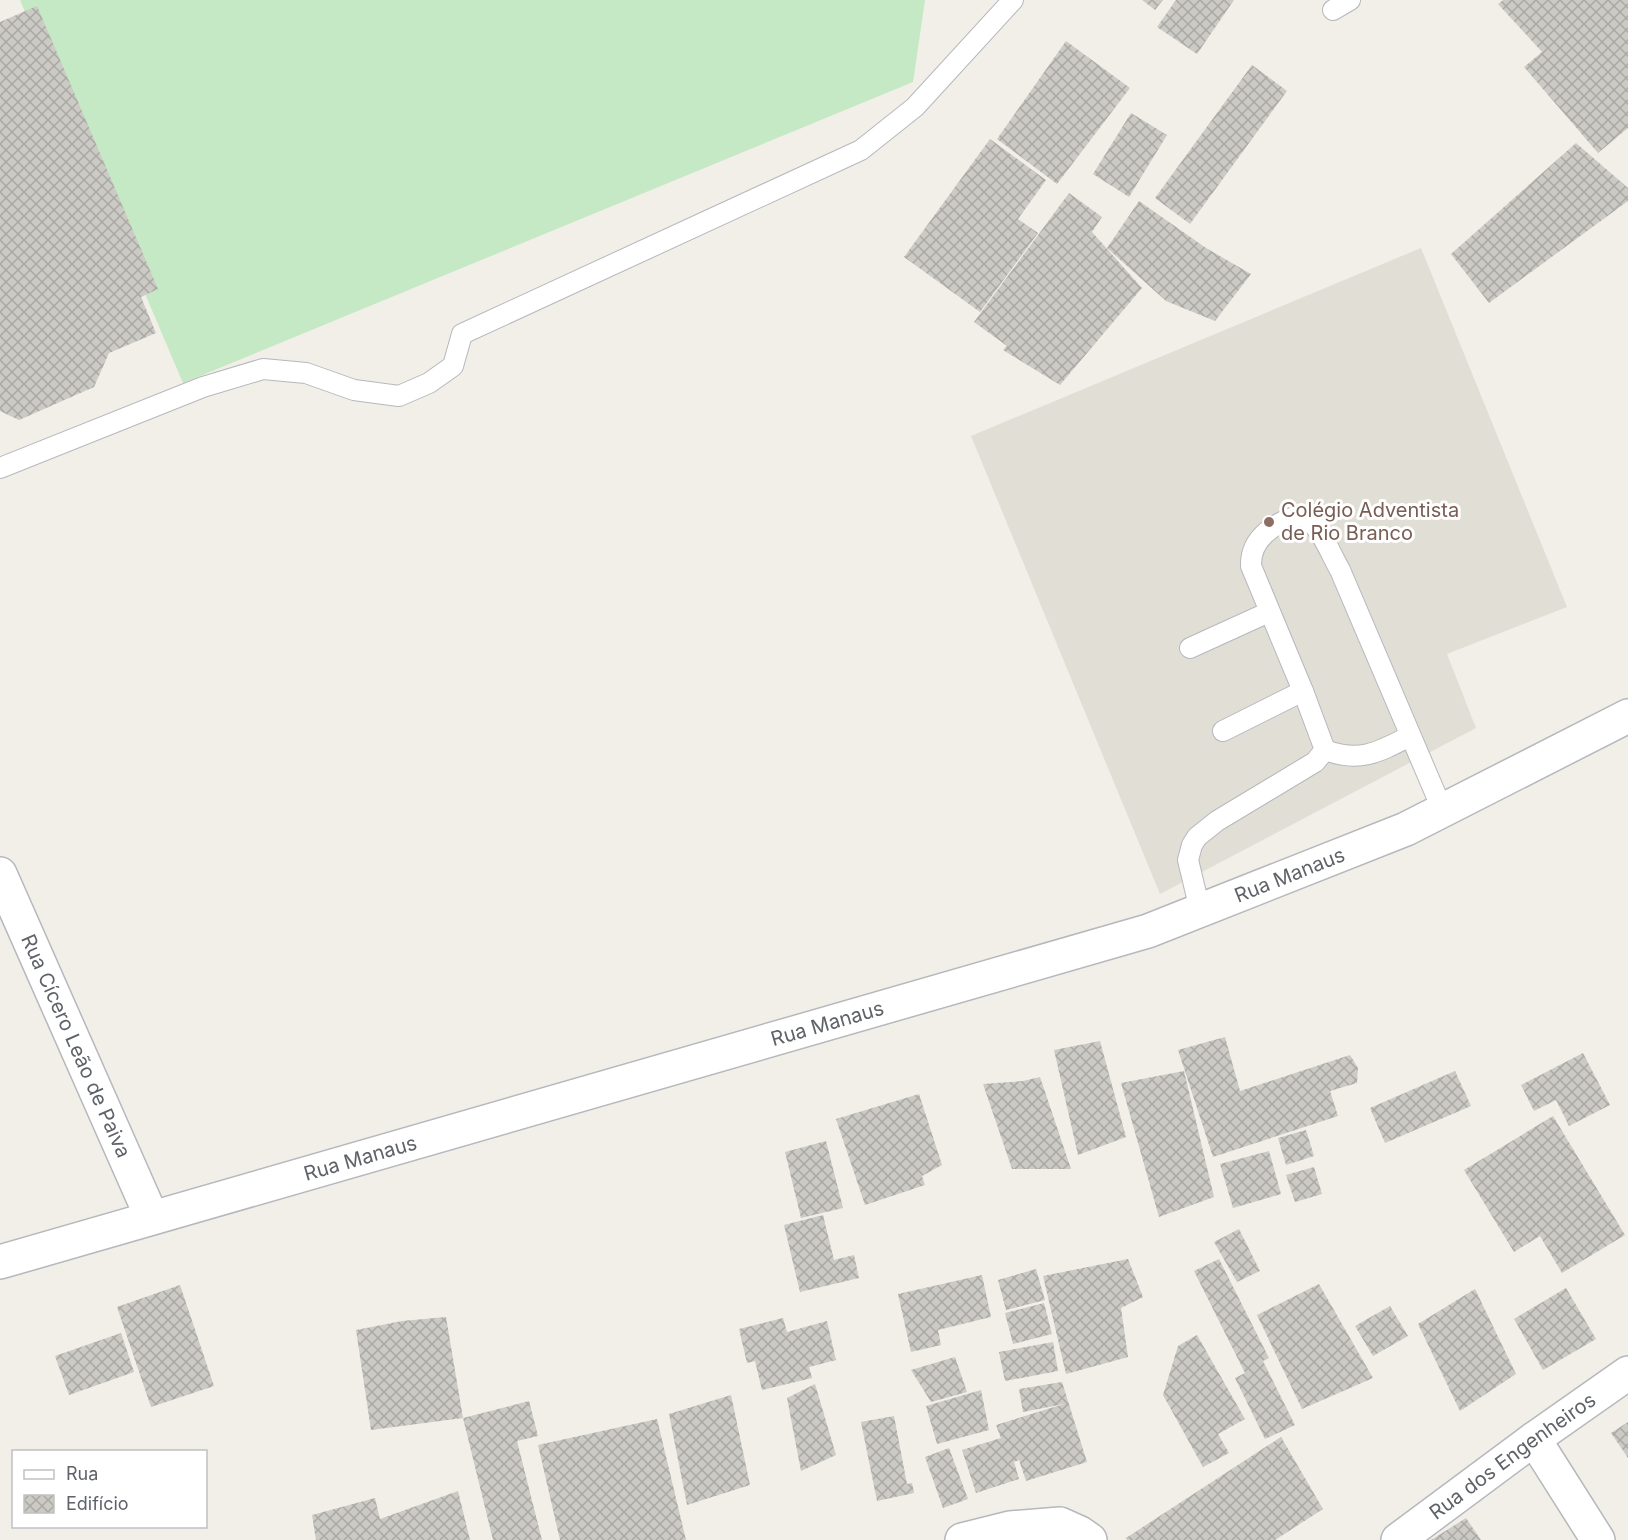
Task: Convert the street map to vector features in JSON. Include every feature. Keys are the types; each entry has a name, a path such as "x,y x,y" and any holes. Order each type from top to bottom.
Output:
{"street":[{"name":"Rua Manaus","path":"0,1262 1148,931 1406,829 1628,716"},
{"name":"Rua Cícero Leão de Paiva","path":"0,874 152,1218"},
{"name":"Rua dos Engenheiros","path":"1398,1540 1534,1439 1628,1373"},
{"path":"1534,1439 1598,1540"},
{"path":"962,1540 1010,1528 1060,1524 1090,1540"}],"lane":[{"path":"0,468 203,387 263,369 306,373 354,390 399,396 429,383 453,366 462,334 861,150 915,107 1013,0"},
{"path":"1333,10 1350,0"},
{"path":"1325,750 1251,566 1252,553 1257,540 1283,521 1302,515 1314,524 1340,570 1442,809"},
{"path":"1190,648 1269,612"},
{"path":"1223,731 1303,691"},
{"path":"1325,750 1342,756 1368,755 1410,736"},
{"path":"1200,910 1188,860 1197,837 1217,821 1315,762 1325,750"}],"shaded area":[{"name":"Colégio Adventista de Rio Branco","path":"1421,248 1567,607 1447,654 1476,728 1160,894 971,436"}],"green space":[{"path":"20,0 925,0 913,82 183,383"}],"building":[{"path":"1142,0 1163,0 1155,10"},
{"path":"1176,0 1234,0 1197,54 1157,27"},
{"path":"1503,0 1628,0 1628,128 1598,153 1524,67 1542,52 1498,4"},
{"path":"37,6 158,289 141,297 156,333 109,353 94,387 19,420 0,411 0,22"},
{"path":"1066,41 1130,88 1057,184 997,139"},
{"path":"1252,65 1287,91 1190,224 1155,198"},
{"path":"1131,113 1167,135 1129,197 1093,174"},
{"path":"990,139 1046,180 1018,219 1038,233 980,312 904,257"},
{"path":"1576,143 1628,188 1628,201 1489,303 1451,254"},
{"path":"1069,193 1102,217 1092,232 1142,288 1060,385 1003,350 1007,346 974,322"},
{"path":"1139,201 1206,248 1251,274 1215,321 1166,301 1107,248"},
{"path":"1225,1037 1240,1091 1350,1055 1358,1068 1357,1083 1330,1091 1338,1116 1213,1157 1178,1050"},
{"path":"1100,1041 1126,1137 1078,1155 1054,1050"},
{"path":"1583,1053 1610,1105 1569,1126 1556,1100 1534,1111 1521,1085"},
{"path":"1184,1071 1214,1197 1159,1217 1121,1083"},
{"path":"1455,1071 1471,1106 1385,1143 1370,1108"},
{"path":"1040,1077 1071,1169 1012,1169 983,1084 1023,1081"},
{"path":"919,1094 942,1165 922,1176 925,1185 865,1205 836,1119"},
{"path":"1553,1116 1625,1235 1562,1273 1540,1236 1514,1252 1464,1170"},
{"path":"1306,1130 1314,1156 1286,1165 1278,1138"},
{"path":"826,1141 843,1208 801,1218 785,1152"},
{"path":"1269,1151 1281,1194 1233,1208 1220,1164"},
{"path":"1314,1167 1322,1194 1295,1202 1286,1175"},
{"path":"823,1215 834,1260 854,1255 859,1278 800,1292 784,1225"},
{"path":"1239,1229 1260,1271 1237,1282 1214,1242"},
{"path":"1128,1259 1143,1297 1121,1308 1128,1357 1066,1374 1043,1276"},
{"path":"1219,1259 1269,1358 1263,1361 1295,1425 1265,1439 1235,1378 1245,1373 1194,1271"},
{"path":"1036,1269 1045,1300 1006,1310 998,1280"},
{"path":"982,1275 991,1317 938,1330 941,1345 911,1352 898,1294"},
{"path":"1319,1284 1373,1378 1302,1409 1257,1315"},
{"path":"180,1285 214,1386 151,1407 117,1307"},
{"path":"1566,1288 1596,1339 1543,1370 1514,1319"},
{"path":"1475,1289 1516,1374 1460,1411 1418,1324"},
{"path":"1044,1303 1052,1334 1013,1344 1005,1313"},
{"path":"1390,1306 1408,1336 1373,1356 1355,1326"},
{"path":"446,1317 463,1418 371,1430 356,1330 402,1321"},
{"path":"783,1318 787,1332 827,1321 836,1360 809,1367 812,1378 762,1390 755,1361 747,1363 739,1329"},
{"path":"121,1333 134,1372 69,1395 55,1356"},
{"path":"1197,1335 1245,1419 1218,1434 1229,1453 1203,1467 1163,1395 1178,1346"},
{"path":"1053,1342 1058,1371 1005,1381 999,1352"},
{"path":"955,1357 967,1392 931,1402 911,1370"},
{"path":"1062,1382 1087,1462 1026,1481 1019,1460 1014,1462 1019,1479 976,1493 962,1450 1001,1438 996,1425 1064,1404 1023,1412 1019,1389"},
{"path":"815,1384 836,1455 801,1471 787,1398"},
{"path":"981,1390 989,1430 937,1444 926,1406"},
{"path":"731,1395 750,1485 687,1505 669,1414"},
{"path":"529,1401 538,1436 517,1441 542,1540 493,1540 463,1418"},
{"path":"894,1416 907,1484 912,1483 914,1493 877,1501 861,1422"},
{"path":"657,1419 686,1540 560,1540 538,1445"},
{"path":"1628,1422 1628,1458 1611,1433"},
{"path":"1281,1437 1323,1509 1275,1540 1127,1540 1126,1538"},
{"path":"949,1448 968,1499 943,1508 925,1457"},
{"path":"458,1491 470,1540 316,1540 312,1515 375,1498 380,1519"},
{"path":"1466,1518 1481,1540 1431,1540"}],"place":[{"name":"Colégio Adventista de Rio Branco","path":"1269,522"}]}
